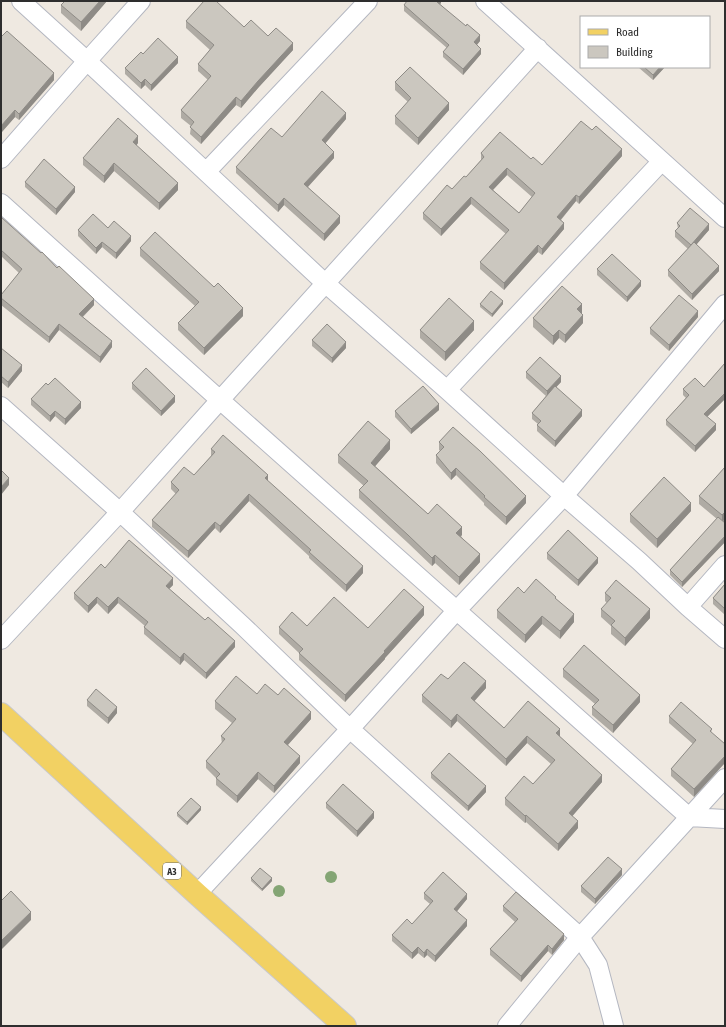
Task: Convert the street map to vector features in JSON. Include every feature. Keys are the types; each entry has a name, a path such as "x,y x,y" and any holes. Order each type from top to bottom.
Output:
{"main road":[{"name":"A3","path":"1,714 197,894 345,1026"}],"street":[{"path":"21,1 325,283 725,639"},
{"path":"1,159 141,1"},
{"path":"206,172 368,1"},
{"path":"485,1 725,218"},
{"path":"1,640 120,512 538,48"},
{"path":"447,390 662,161"},
{"path":"1,203 689,817 725,819"},
{"path":"197,894 350,729 457,610 564,496 725,304"},
{"path":"1,406 120,512 242,625 350,729 580,937 598,965 614,1026"},
{"path":"688,607 725,565"},
{"path":"507,1026 580,937 725,778"}],"building":[{"path":"65,1 100,1 81,22 61,5"},
{"path":"204,1 216,1 244,27 251,20 268,36 276,28 293,43 241,101 236,97 201,137 190,127 194,122 181,110 211,76 198,64 214,45 186,21"},
{"path":"407,1 438,1 437,2 466,26 467,24 480,35 474,42 481,49 463,69 443,52 449,45 404,5"},
{"path":"7,31 54,73 19,114 15,110 1,126 1,37"},
{"path":"158,38 178,57 151,85 145,79 141,83 125,68 141,52 143,54"},
{"path":"410,67 449,103 418,138 395,116 411,98 395,82"},
{"path":"645,68 659,68 653,75"},
{"path":"322,91 346,113 322,140 334,152 304,184 340,216 324,234 284,198 278,205 236,167 271,128 282,137"},
{"path":"118,118 138,136 133,142 178,183 159,203 114,163 104,176 83,158"},
{"path":"581,121 592,130 596,126 622,149 579,197 576,195 557,217 564,223 542,249 538,245 504,283 480,262 509,230 471,197 441,229 423,213 447,185 452,189 464,176 466,177 484,157 481,153 500,132 531,159 533,157 542,165","holes":["507,168 535,193 519,213 489,187"]},
{"path":"44,159 75,187 56,209 25,182"},
{"path":"690,208 709,224 691,245 675,231 680,226 677,223"},
{"path":"93,214 108,228 114,221 131,236 116,253 102,242 96,248 78,230"},
{"path":"1,217 41,253 42,252 57,268 59,266 94,299 79,314 112,341 100,357 59,324 49,337 1,298 1,295 22,269 1,250"},
{"path":"155,232 214,287 218,283 243,308 204,348 178,323 199,302 140,248"},
{"path":"694,242 719,266 692,294 668,270"},
{"path":"612,254 641,281 627,297 597,269"},
{"path":"562,286 582,304 577,309 583,315 565,335 559,330 553,336 533,318"},
{"path":"491,291 503,301 492,314 480,304"},
{"path":"679,295 698,311 669,345 650,328"},
{"path":"449,298 474,321 445,352 420,330"},
{"path":"327,324 346,342 332,358 312,340"},
{"path":"1,348 22,365 8,382 1,376"},
{"path":"540,357 561,376 547,391 526,372"},
{"path":"725,363 725,393 704,414 716,424 695,446 666,420 689,395 683,389 695,378 704,387"},
{"path":"146,368 175,396 161,411 132,383"},
{"path":"55,378 81,402 65,419 55,411 50,416 31,399 46,383 48,385"},
{"path":"423,386 439,404 411,429 395,411"},
{"path":"555,386 582,410 555,441 537,425 541,421 532,413"},
{"path":"368,421 390,440 371,463 428,514 437,504 462,527 456,533 480,554 459,577 435,555 432,558 359,490 368,481 338,455"},
{"path":"453,427 526,496 506,517 456,468 451,473 436,455 444,447 439,442"},
{"path":"223,435 268,475 265,478 363,566 346,585 309,552 311,550 249,494 220,526 215,522 188,551 152,520 179,490 171,482 184,467 194,475 215,452 211,449"},
{"path":"725,467 725,512 722,515 699,496"},
{"path":"1,470 9,478 1,487"},
{"path":"664,477 691,503 657,539 630,514"},
{"path":"718,517 725,523 725,536 682,582 670,570"},
{"path":"568,530 598,558 578,580 547,553"},
{"path":"129,540 173,578 166,586 205,620 208,617 235,641 206,673 184,653 180,658 144,627 148,622 118,597 108,607 97,597 88,606 74,593 101,564 105,568"},
{"path":"536,579 574,614 560,631 542,616 525,635 497,610 518,587 524,593"},
{"path":"616,580 650,609 625,638 611,625 615,621 601,609 611,598 605,593"},
{"path":"725,584 725,609 713,598"},
{"path":"404,589 424,607 345,695 299,653 303,649 279,627 292,612 307,626 334,597 368,628"},
{"path":"584,645 640,695 613,725 592,707 599,700 563,669"},
{"path":"464,662 486,681 471,698 504,728 528,701 560,729 556,733 602,775 569,813 578,821 558,844 505,798 524,776 533,784 555,760 527,736 506,759 457,714 451,721 422,695 441,674 448,679"},
{"path":"236,676 257,694 265,684 278,695 284,688 311,712 284,742 300,756 274,786 258,772 237,796 216,778 220,774 206,761 225,739 221,736 236,719 215,701"},
{"path":"96,689 117,707 108,718 87,700"},
{"path":"681,702 712,729 710,731 725,744 725,756 694,789 671,769 696,740 669,716"},
{"path":"449,753 486,786 468,806 431,773"},
{"path":"343,784 374,812 357,831 326,803"},
{"path":"191,798 201,807 187,822 177,813"},
{"path":"608,857 622,869 595,899 581,886"},
{"path":"260,868 272,878 262,889 251,878"},
{"path":"443,872 467,894 454,909 467,920 435,956 427,949 424,953 418,947 412,953 392,935 407,919 412,924 433,901 424,893"},
{"path":"11,891 31,912 1,941 1,901"},
{"path":"516,892 564,934 552,949 548,945 521,976 490,949 518,919 503,906"}]}
